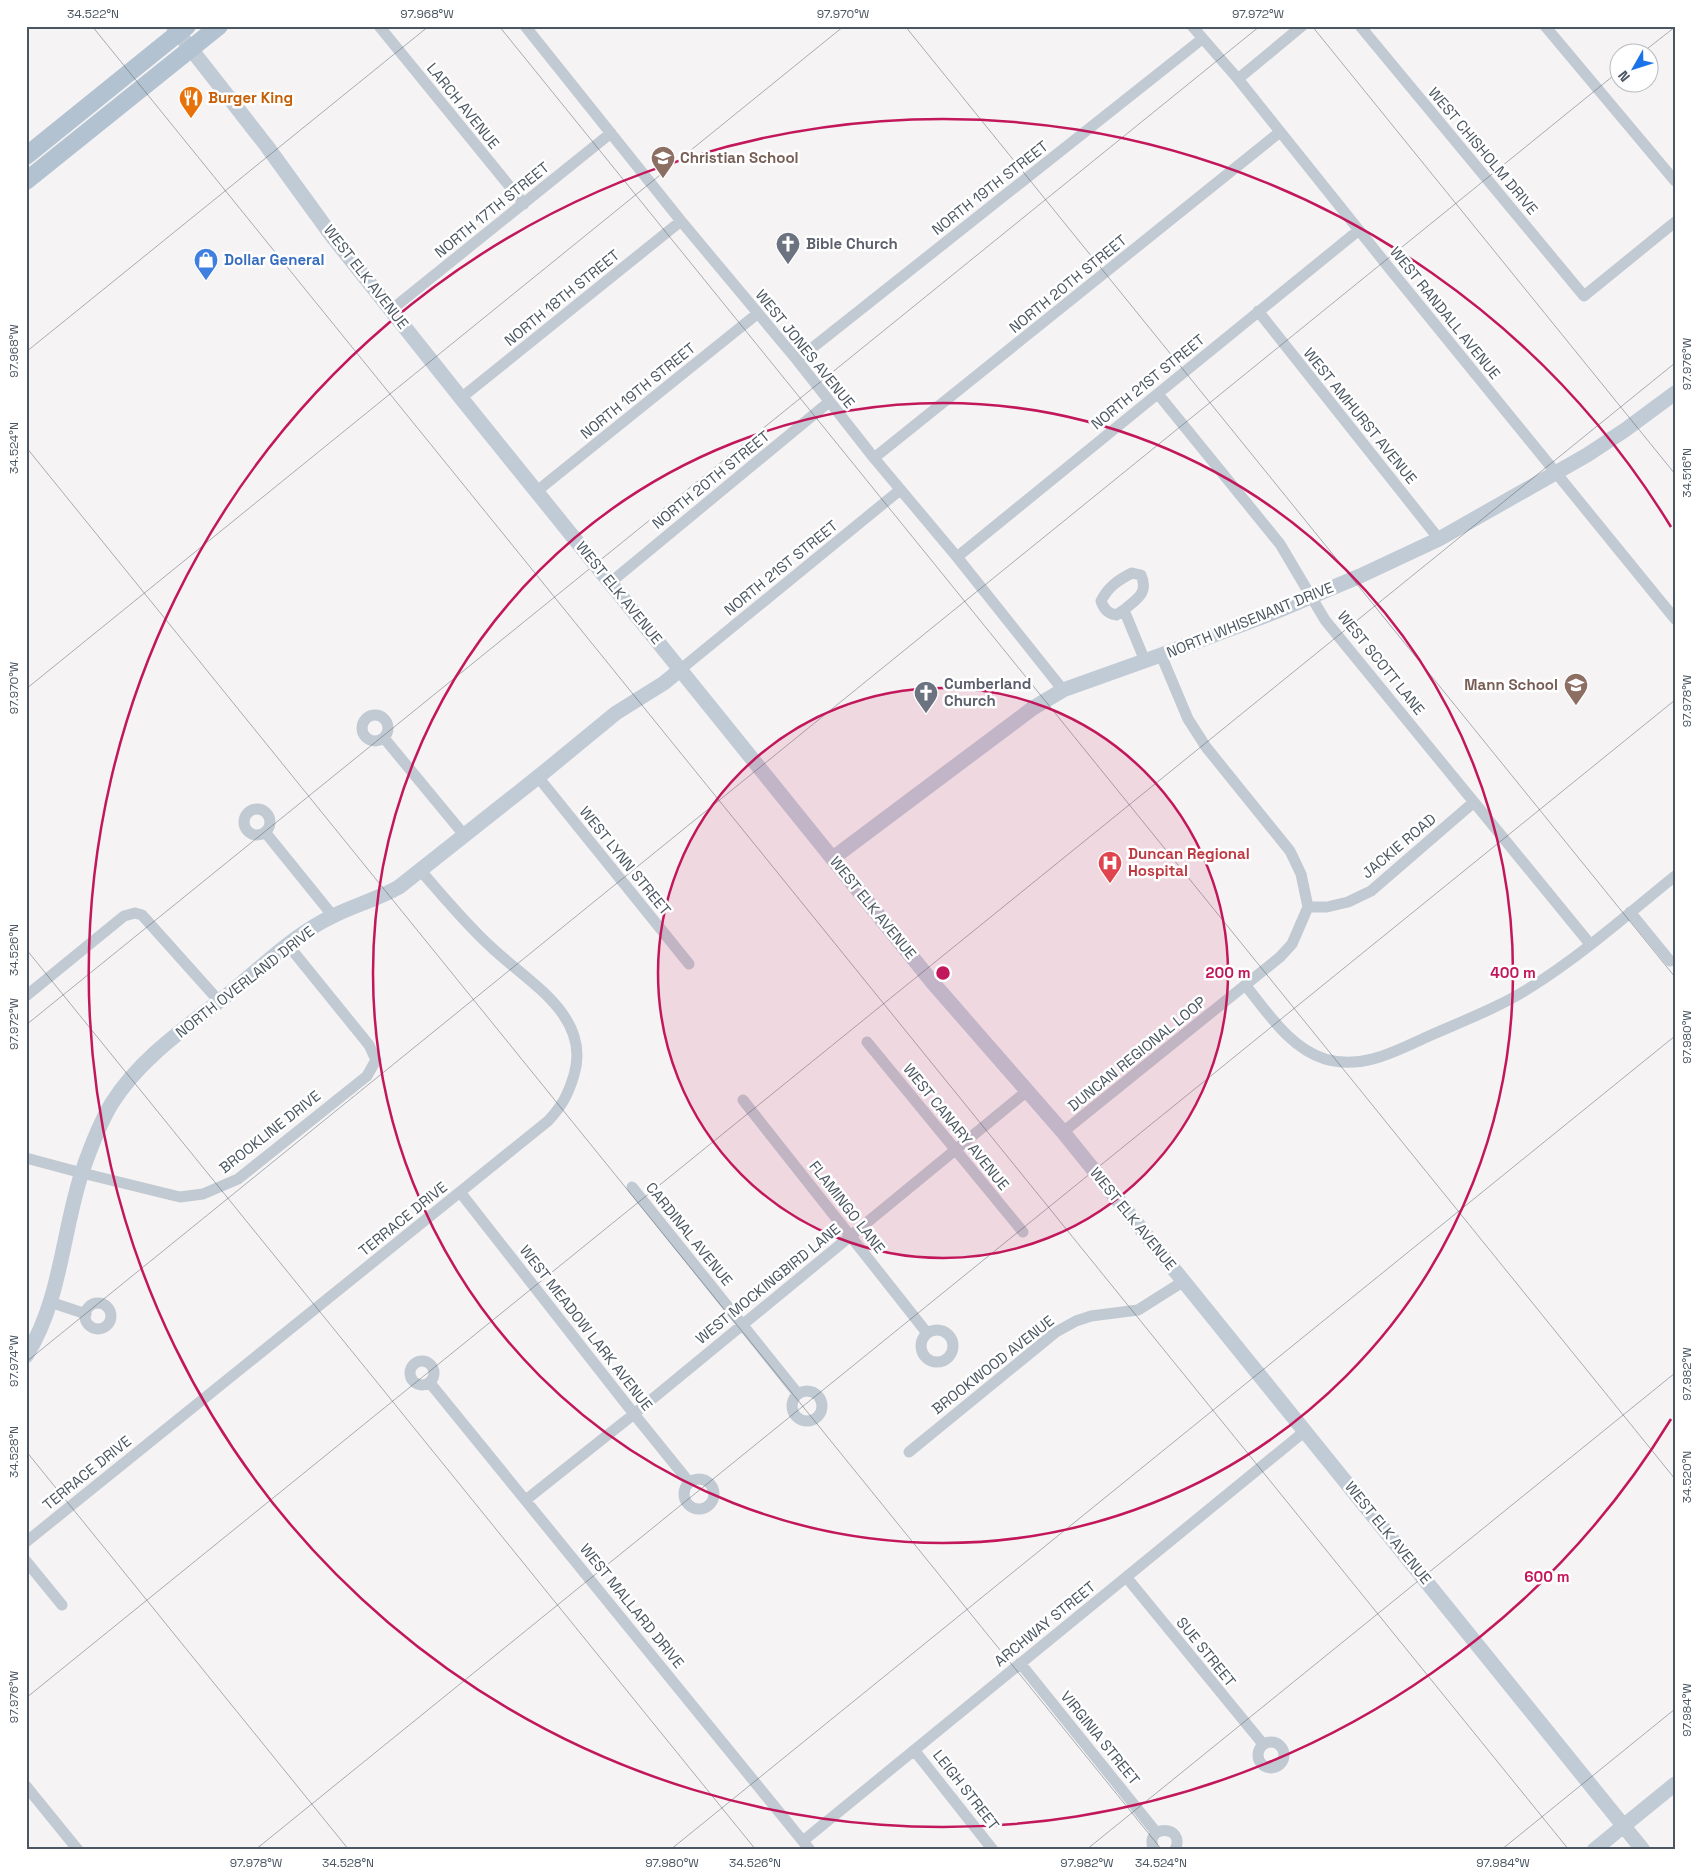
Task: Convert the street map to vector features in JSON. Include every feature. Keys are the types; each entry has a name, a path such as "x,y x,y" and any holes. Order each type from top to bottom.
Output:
{"main road":[{"path":"26,181 219,26"},
{"path":"26,156 179,29"},
{"name":"WEST ELK AVENUE","path":"179,29 190,49 266,145 332,236 461,398 934,983 1063,1132 1643,1850"},
{"name":"NORTH WHISENANT DRIVE","path":"833,858 1033,708 1063,690 1275,612 1360,576 1439,539 1556,474 1673,398"},
{"name":"NORTH OVERLAND DRIVE","path":"26,1356 38,1338 50,1302 82,1173 97,1132 112,1103 138,1070 164,1045 288,944 333,916 380,898 399,887 616,713 664,683 681,669"},
{"path":"1594,1850 1675,1784"}],"street":[{"name":"LARCH AVENUE","path":"379,26 524,204"},
{"name":"WEST JONES AVENUE","path":"525,26 680,222 797,360 874,458 1063,690"},
{"name":"WEST RANDALL AVENUE","path":"1192,26 1238,79 1358,230 1675,619"},
{"path":"1238,79 1302,26"},
{"name":"WEST CHISHOLM DRIVE","path":"1360,26 1584,296 1675,222"},
{"path":"1544,26 1675,182"},
{"name":"NORTH 19TH STREET","path":"797,360 1202,39"},
{"name":"NORTH 20TH STREET","path":"874,458 1280,132"},
{"name":"NORTH 17TH STREET","path":"391,310 610,133"},
{"name":"NORTH 18TH STREET","path":"461,398 680,222"},
{"name":"NORTH 21ST STREET","path":"956,557 1358,230"},
{"name":"WEST AMHURST AVENUE","path":"1258,311 1439,539"},
{"name":"NORTH 19TH STREET","path":"537,491 757,314"},
{"name":"WEST SCOTT LANE","path":"1158,394 1280,544 1326,620 1590,944"},
{"name":"NORTH 20TH STREET","path":"611,582 829,402"},
{"name":"NORTH 21ST STREET","path":"681,669 900,490"},
{"path":"1124,610 1145,661"},
{"path":"1161,655 1188,720 1206,747 1290,851 1302,874 1308,907"},
{"path":"384,738 465,836"},
{"name":"WEST LYNN STREET","path":"538,777 689,964"},
{"name":"JACKIE ROAD","path":"1308,907 1328,907 1348,902 1371,891 1474,802"},
{"path":"265,832 333,916"},
{"name":"TERRACE DRIVE","path":"26,1542 548,1121 561,1106 576,1068 576,1048 572,1029 558,1008 539,987 490,947 420,870"},
{"path":"1246,986 1289,1037 1307,1051 1342,1063 1364,1062 1388,1054 1492,1008 1531,987 1590,944 1675,876"},
{"name":"DUNCAN REGIONAL LOOP","path":"1063,1132 1280,958 1292,944 1308,907"},
{"path":"1630,912 1670,961"},
{"path":"26,996 124,916 135,913 142,915 219,1001"},
{"name":"BROOKLINE DRIVE","path":"26,1158 180,1197 203,1194 238,1179 367,1076 376,1060 369,1045 288,944"},
{"name":"WEST CANARY AVENUE","path":"867,1042 954,1151 1023,1232"},
{"name":"WEST MOCKINGBIRD LANE","path":"526,1499 634,1414 1027,1091"},
{"name":"FLAMINGO LANE","path":"743,1100 927,1333"},
{"name":"CARDINAL AVENUE","path":"632,1187 798,1394"},
{"name":"WEST MEADOW LARK AVENUE","path":"460,1192 689,1482"},
{"name":"BROOKWOOD AVENUE","path":"909,1452 1056,1332 1076,1320 1091,1316 1138,1310 1184,1281"},
{"path":"50,1302 86,1314"},
{"name":"WEST MALLARD DRIVE","path":"430,1383 807,1845"},
{"name":"ARCHWAY STREET","path":"807,1845 914,1750 1305,1430"},
{"path":"26,1561 62,1606"},
{"name":"SUE STREET","path":"1126,1578 1263,1744"},
{"name":"VIRGINIA STREET","path":"1020,1663 1156,1832"},
{"name":"LEIGH STREET","path":"914,1750 994,1850"},
{"path":"26,1786 78,1850"},
{"path":"1154,1850 1152,1839 1156,1832 1165,1830 1173,1832 1177,1840 1175,1850"}],"place":[{"name":"Burger King","path":"191,119"},
{"name":"Christian School","path":"663,179"},
{"name":"Bible Church","path":"788,265"},
{"name":"Dollar General","path":"206,281"},
{"name":"Mann School","path":"1576,706"},
{"name":"Cumberland Church","path":"926,714"},
{"name":"Duncan Regional Hospital","path":"1110,884"}]}
